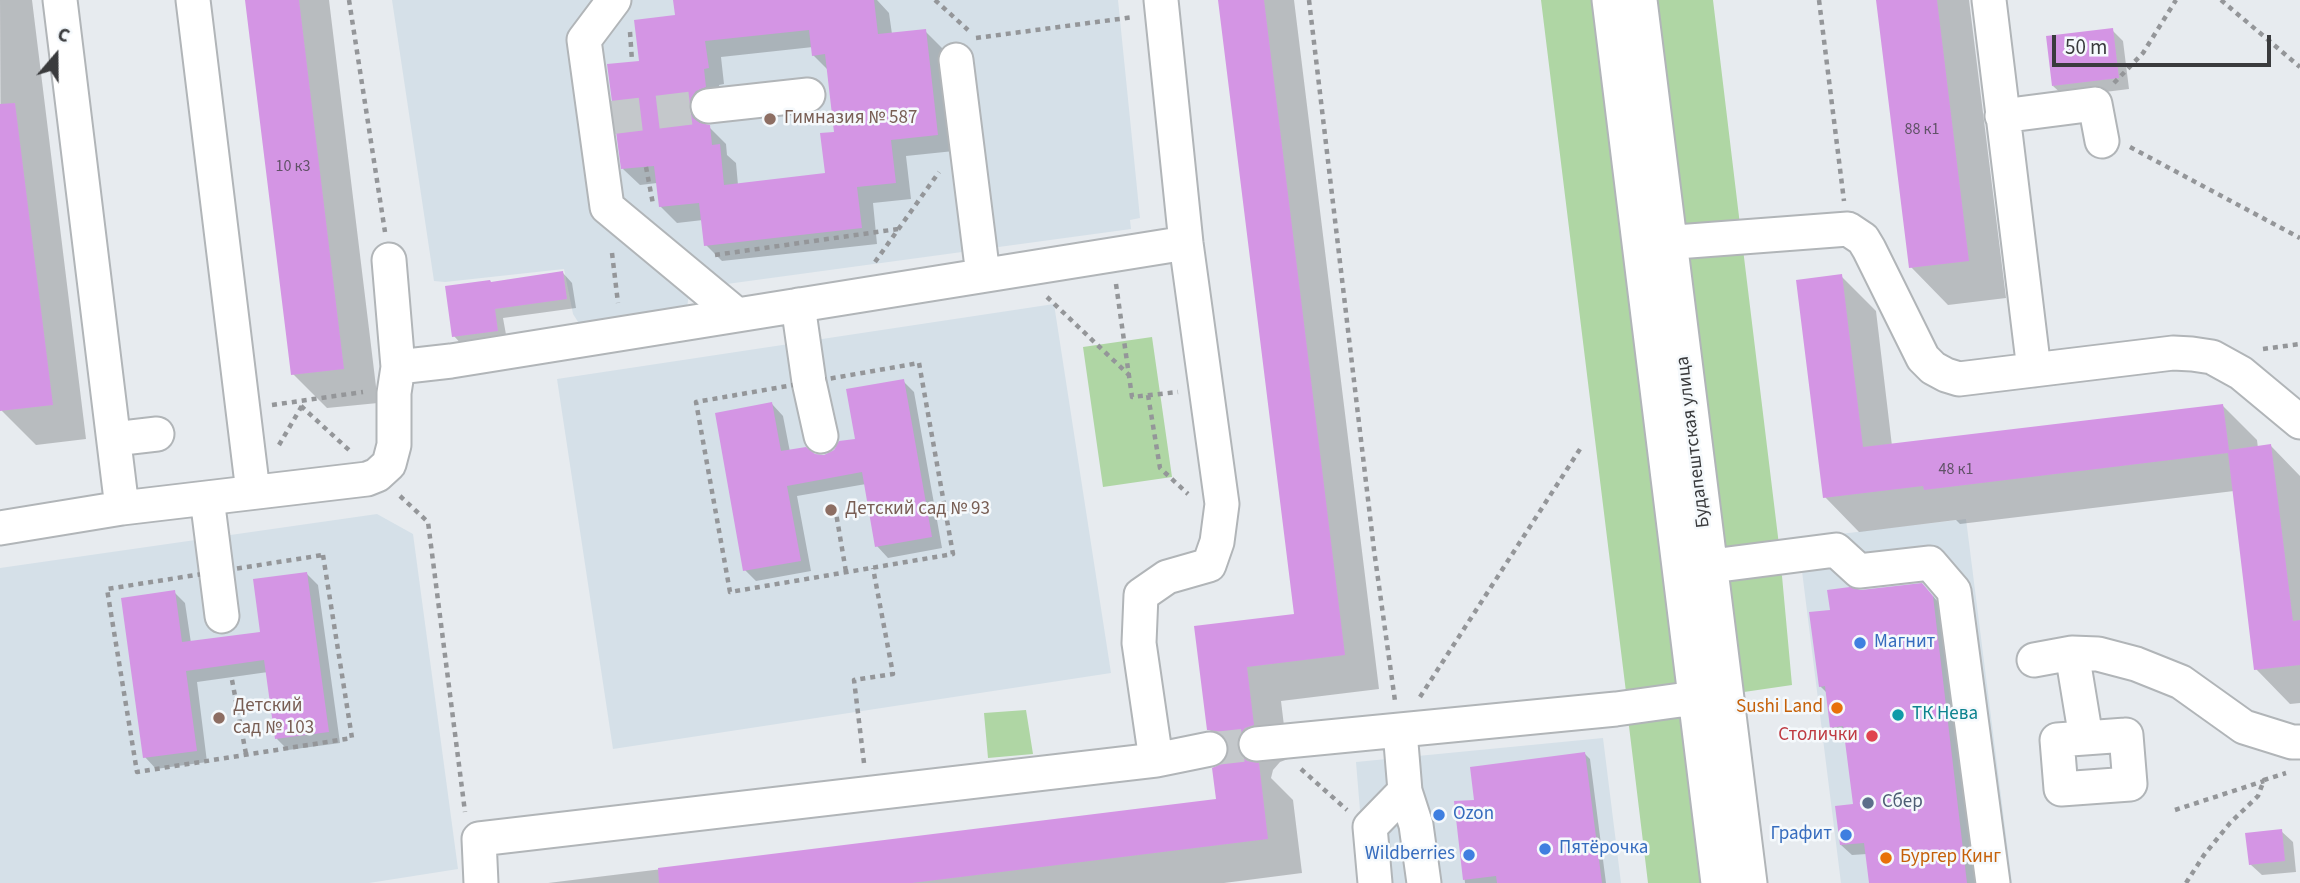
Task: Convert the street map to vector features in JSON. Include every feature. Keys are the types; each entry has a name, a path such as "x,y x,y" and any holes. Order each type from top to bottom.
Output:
{"street":[{"path":"60,0 122,508"},
{"path":"194,0 253,492"},
{"path":"614,0 584,40 601,118 607,206 737,315"},
{"name":"Будапештская улица","path":"1609,0 1655,244"},
{"name":"Будапештская улица","path":"1640,0 1655,244 1695,569 1750,883"},
{"path":"1989,0 2034,370"},
{"path":"1156,760 1139,643 1141,595 1167,577 1209,565 1217,542 1222,504 1186,243 1162,7"},
{"path":"956,60 983,275"},
{"path":"708,106 808,95"},
{"path":"2002,117 2095,104 2102,141"},
{"path":"1655,244 1848,229 1863,239 1869,249 1923,358 1946,375 1959,379 2173,353 2212,357 2241,373 2300,422"},
{"path":"396,377 451,361 623,331 1186,243"},
{"path":"0,528 122,508 367,479 377,475 389,464 394,445 396,377 389,260"},
{"path":"798,305 809,382 821,436"},
{"path":"114,439 157,435"},
{"path":"207,498 222,616"},
{"path":"1695,569 1836,550 1859,572 1930,563 1954,591 1993,883"},
{"name":"Будапештская улица","path":"1695,569 1695,698 1718,883"},
{"path":"2072,653 2086,738"},
{"path":"2034,660 2072,653 2098,654 2162,673 2181,682 2244,727 2297,746"},
{"path":"1266,743 1399,722 1616,709 1695,698"},
{"path":"1399,722 1405,790 1416,825 1424,883"},
{"path":"481,883 480,839 1156,760 1210,750"},
{"path":"1375,883 1370,827 1405,790"}],"path":[{"path":"349,0 389,260"},
{"path":"935,0 976,38 1162,7"},
{"path":"1309,0 1374,550 1399,722"},
{"path":"1819,0 1848,229"},
{"path":"2095,104 2143,54 2176,0"},
{"path":"2221,0 2300,67"},
{"path":"850,297 966,134"},
{"path":"2102,141 2128,146 2300,238"},
{"path":"607,206 623,331"},
{"path":"686,272 702,257 898,229"},
{"path":"1111,254 1132,397 1206,388"},
{"path":"1036,266 1045,295 1129,375"},
{"path":"919,363 953,554 873,568 730,592 696,402 919,363"},
{"path":"243,409 396,377"},
{"path":"1148,395 1160,468 1219,523"},
{"path":"301,406 428,522 467,827 480,839"},
{"path":"1399,722 1432,676 1581,446"},
{"path":"835,507 846,572"},
{"path":"323,555 352,738 246,754 137,772 107,589 323,555"},
{"path":"868,792 854,680 893,674 873,568"},
{"path":"232,680 246,754"},
{"path":"1266,743 1370,827"},
{"path":"2175,810 2264,780 2258,796 2204,855 2186,883"}],"shaded area":[{"name":"Гимназия № 587","path":"392,0 1118,0 1140,218 1130,220 1131,229 690,289 687,307 620,316 580,325 573,314 564,269 434,281"},
{"name":"Детский сад № 93","path":"1054,304 1111,673 613,749 557,379"},
{"name":"Детский сад № 103","path":"377,514 413,534 458,869 369,883 0,883 0,568"},
{"path":"1966,519 2012,883 1841,883 1798,539"},
{"path":"1603,738 1621,883 1366,883 1356,762"}],"green space":[{"path":"1541,0 1594,0 1678,680 1670,688 1626,692"},
{"path":"1656,0 1713,0 1740,225 1684,229"},
{"path":"1743,249 1779,545 1725,553 1688,254"},
{"path":"1152,337 1172,477 1103,487 1083,347"},
{"path":"1777,567 1782,576 1792,685 1744,692 1737,661 1728,577"},
{"path":"1026,710 1033,754 988,758 984,713"},
{"path":"1682,714 1703,883 1648,883 1628,718"}],"building":[{"path":"245,0 299,0 344,369 291,375"},
{"path":"673,0 874,0 878,34 926,29 938,135 891,140 896,183 857,187 862,228 704,246 699,203 659,207 654,166 621,169 607,64 639,61 634,20 675,15","holes":["809,30 812,56 825,54 834,132 820,133 825,173 724,185 720,144 712,145 710,125 693,118 689,109 691,98 696,91 706,87 704,69 709,68 705,41"]},
{"path":"1218,0 1264,0 1345,655 1247,667 1254,725 1245,728 1239,735 1237,747 1247,761 1259,763 1268,839 912,883 659,883 658,868 1216,799 1212,768 1223,763 1229,746 1224,736 1217,731 1207,730 1194,626 1294,614"},
{"path":"1876,0 1937,0 1969,261 1909,268"},
{"path":"2113,28 2119,78 2052,86 2046,36"},
{"path":"15,103 53,405 0,411 0,104"},
{"path":"563,271 567,299 495,309 498,331 452,337 445,286"},
{"path":"1842,274 1863,447 2223,404 2229,450 2271,444 2293,621 2300,620 2300,665 2254,670 2228,453 1924,490 1923,486 1823,498 1796,280"},
{"path":"904,379 932,537 875,547 862,472 787,486 801,561 743,571 715,413 772,402 781,451 806,447 815,454 824,455 834,450 839,441 855,439 846,389"},
{"path":"307,572 329,732 275,739 264,660 186,671 197,751 143,758 121,598 175,590 182,642 260,632 253,579"},
{"name":"ТК Нева","path":"1922,583 1933,596 1967,883 1869,883 1864,843 1840,845 1835,806 1853,804 1843,726 1830,728 1825,686 1819,687 1809,612 1830,610 1827,590 1850,587 1861,590"},
{"name":"Пятёрочка","path":"1585,752 1602,883 1497,883 1496,876 1463,880 1454,801 1474,800 1470,767"},
{"path":"2282,829 2285,861 2249,865 2245,833"}],"tunnel":[{"path":"608,118 708,106"},
{"path":"1210,749 1256,744"}],"place":[{"name":"Гимназия № 587","path":"770,119"},
{"name":"Детский сад № 93","path":"831,510"},
{"name":"Магнит","path":"1860,643"},
{"name":"Sushi Land","path":"1837,708"},
{"name":"ТК Нева","path":"1898,715"},
{"name":"Детский сад № 103","path":"219,718"},
{"name":"Столички","path":"1872,736"},
{"name":"Сбер","path":"1868,803"},
{"name":"Ozon","path":"1439,815"},
{"name":"Графит","path":"1846,835"},
{"name":"Пятёрочка","path":"1545,849"},
{"name":"Wildberries","path":"1469,855"},
{"name":"Бургер Кинг","path":"1886,858"}]}
